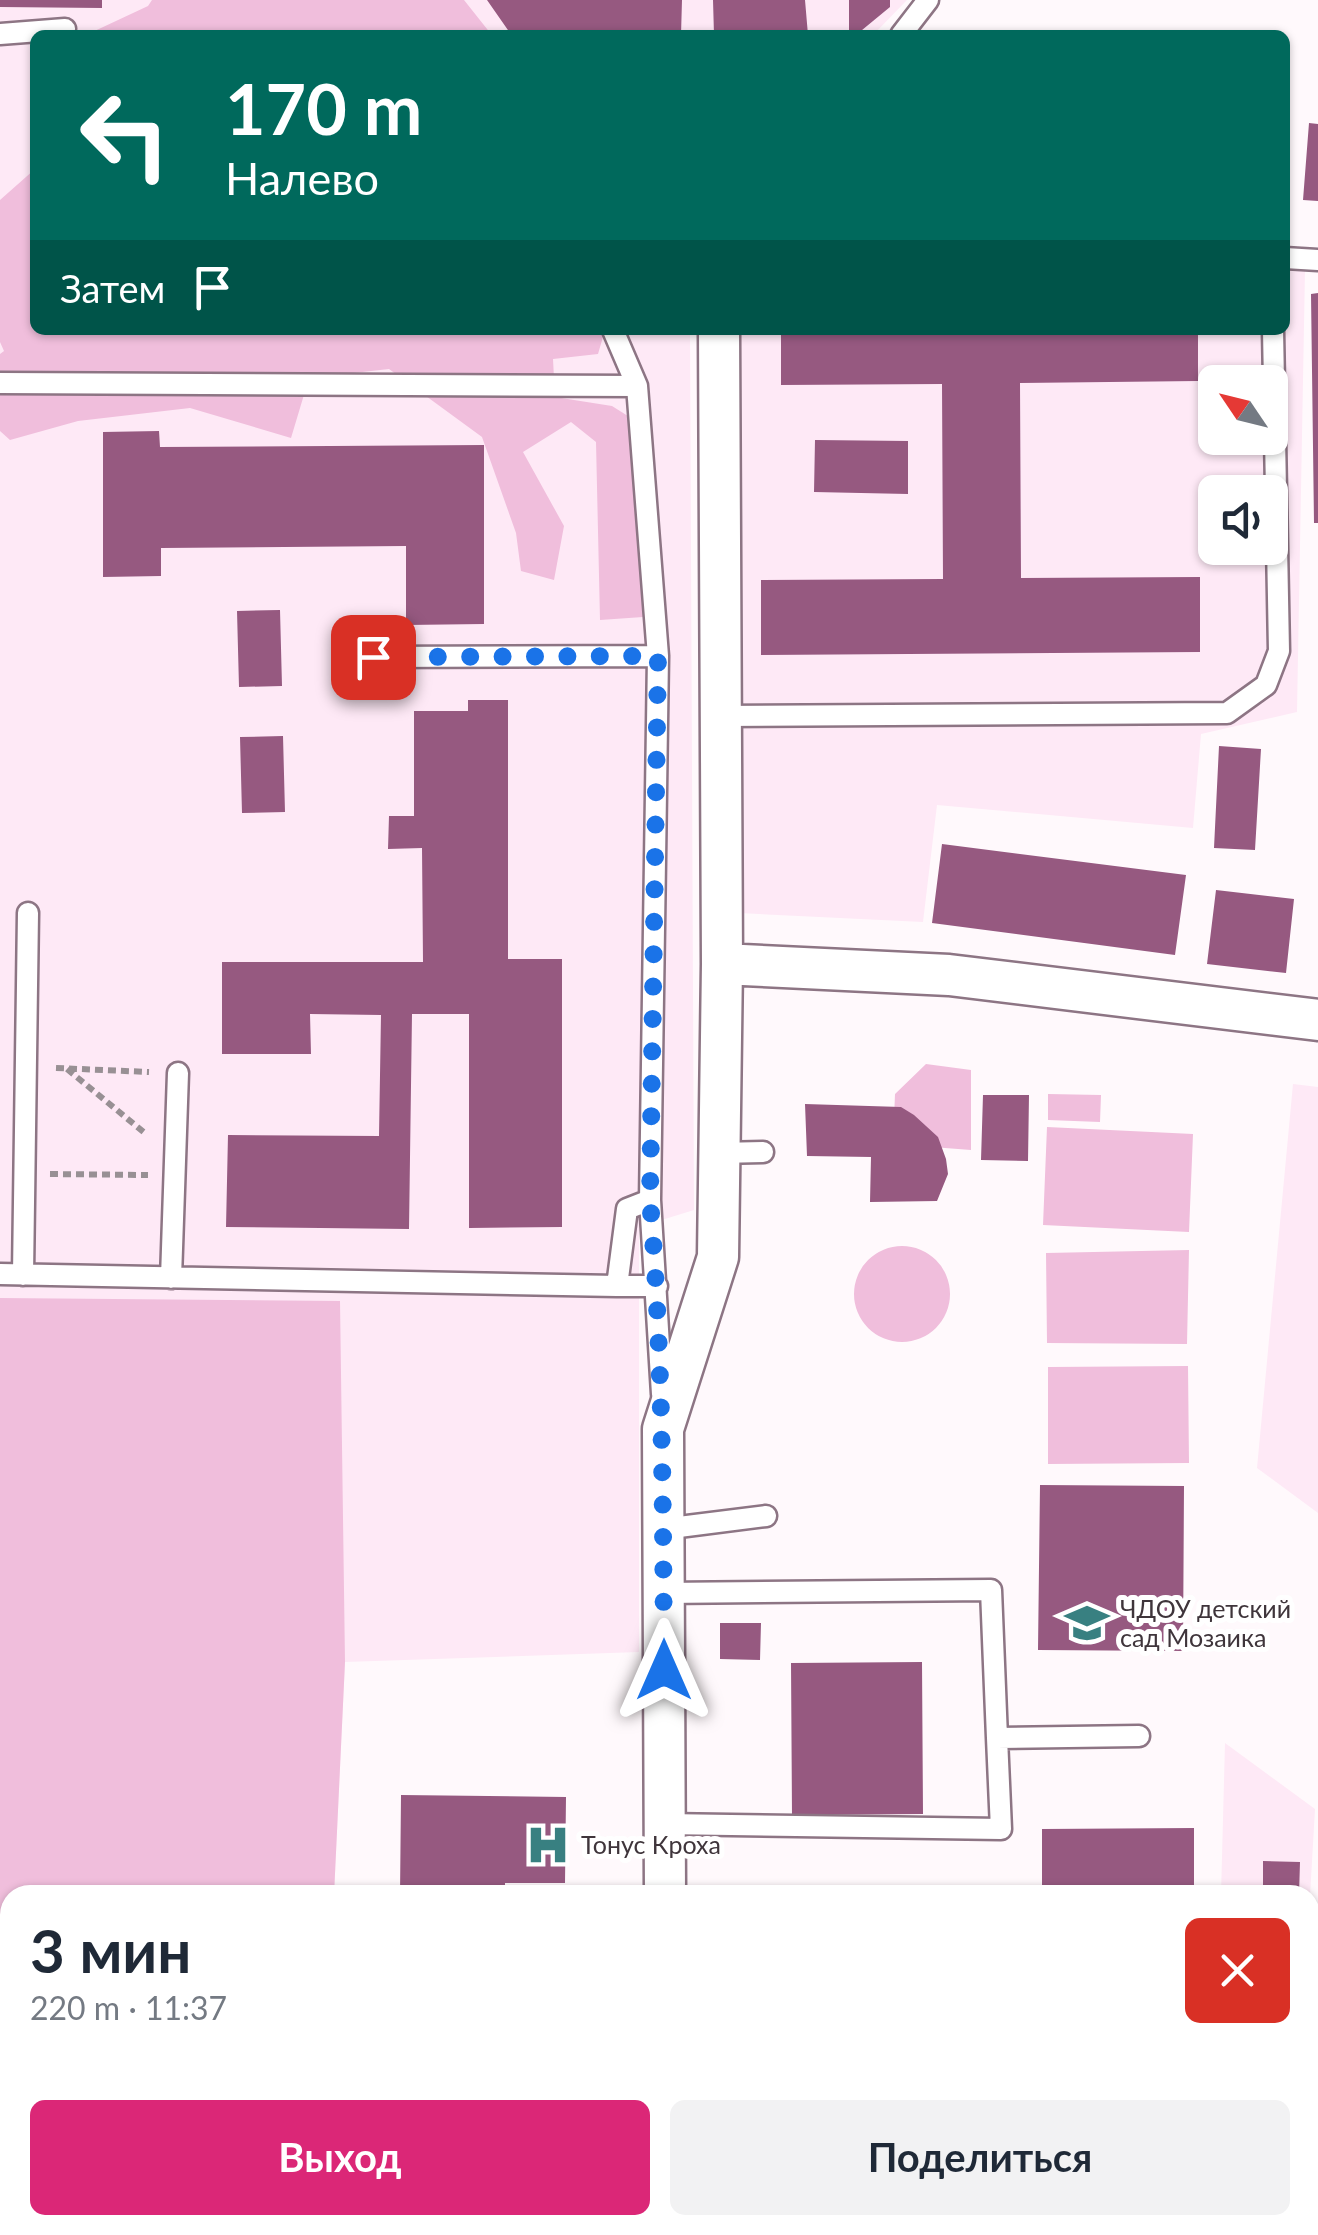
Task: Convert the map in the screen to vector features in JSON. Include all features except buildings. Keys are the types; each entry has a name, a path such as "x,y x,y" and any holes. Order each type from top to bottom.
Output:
{"street":[{"path":"665,1885 663,1430 718,1258 722,964 718,335"},
{"path":"722,964 949,976 1318,1020"}],"lane":[{"path":"905,30 928,0"},
{"path":"52,30 65,29"},
{"path":"0,34 30,32"},
{"path":"1290,258 1318,260"},
{"path":"616,335 637,386 658,656 650,1200 658,1286 663,1430"},
{"path":"720,716 1226,713 1266,685 1279,651 1273,335"},
{"path":"0,383 637,386"},
{"path":"373,657 658,656"},
{"path":"23,1275 28,912"},
{"path":"171,1278 178,1073"},
{"path":"719,1153 763,1152"},
{"path":"617,1286 627,1209 650,1200"},
{"path":"0,1274 658,1286"},
{"path":"663,1528 766,1516"},
{"path":"663,1593 991,1590 1001,1829 665,1824"},
{"path":"997,1738 1139,1736"}],"path":[{"path":"26,1066 178,1073"},
{"path":"66,1068 175,1167"},
{"path":"24,1174 175,1167"}],"shaded area":[{"path":"0,0 907,0 878,30 30,30 30,335 690,335 694,1210 639,1227 639,1652 345,1662 334,1885 0,1885"},
{"path":"152,0 464,0 488,30 97,30 148,6"},
{"path":"30,173 30,335 604,335 598,354 553,359 555,397 612,406 639,423 653,459 643,617 600,620 596,442 571,422 523,452 564,526 554,580 521,571 516,533 482,437 389,369 309,378 291,438 190,408 78,421 10,440 0,431 0,354 4,351 0,342 0,200"},
{"path":"1290,269 1305,270 1297,712 1201,734 1193,828 937,805 923,922 739,913 733,335 1290,335"},
{"path":"926,1064 971,1070 971,1150 893,1144 895,1094"},
{"path":"1293,1084 1318,1087 1318,1513 1257,1468"},
{"path":"1048,1094 1101,1095 1100,1122 1048,1120"},
{"path":"1047,1127 1193,1134 1189,1232 1043,1225"},
{"path":"902,1246 920,1250 936,1260 946,1276 950,1294 946,1312 936,1328 920,1338 902,1342 884,1338 868,1328 858,1312 854,1294 858,1276 868,1260 884,1250"},
{"path":"1189,1250 1187,1344 1047,1343 1046,1253"},
{"path":"0,1298 340,1301 345,1662 334,1885 0,1885"},
{"path":"1188,1366 1189,1463 1048,1464 1048,1367"},
{"path":"1225,1743 1315,1809 1311,1885 1221,1885"}],"place":[{"name":"ЧДОУ детский сад Мозаика","path":"1087,1623"},
{"name":"Тонус Кроха","path":"548,1845"}],"route":[{"path":"373,657 658,656 650,1200 658,1286 663,1430 664,1670"}]}
